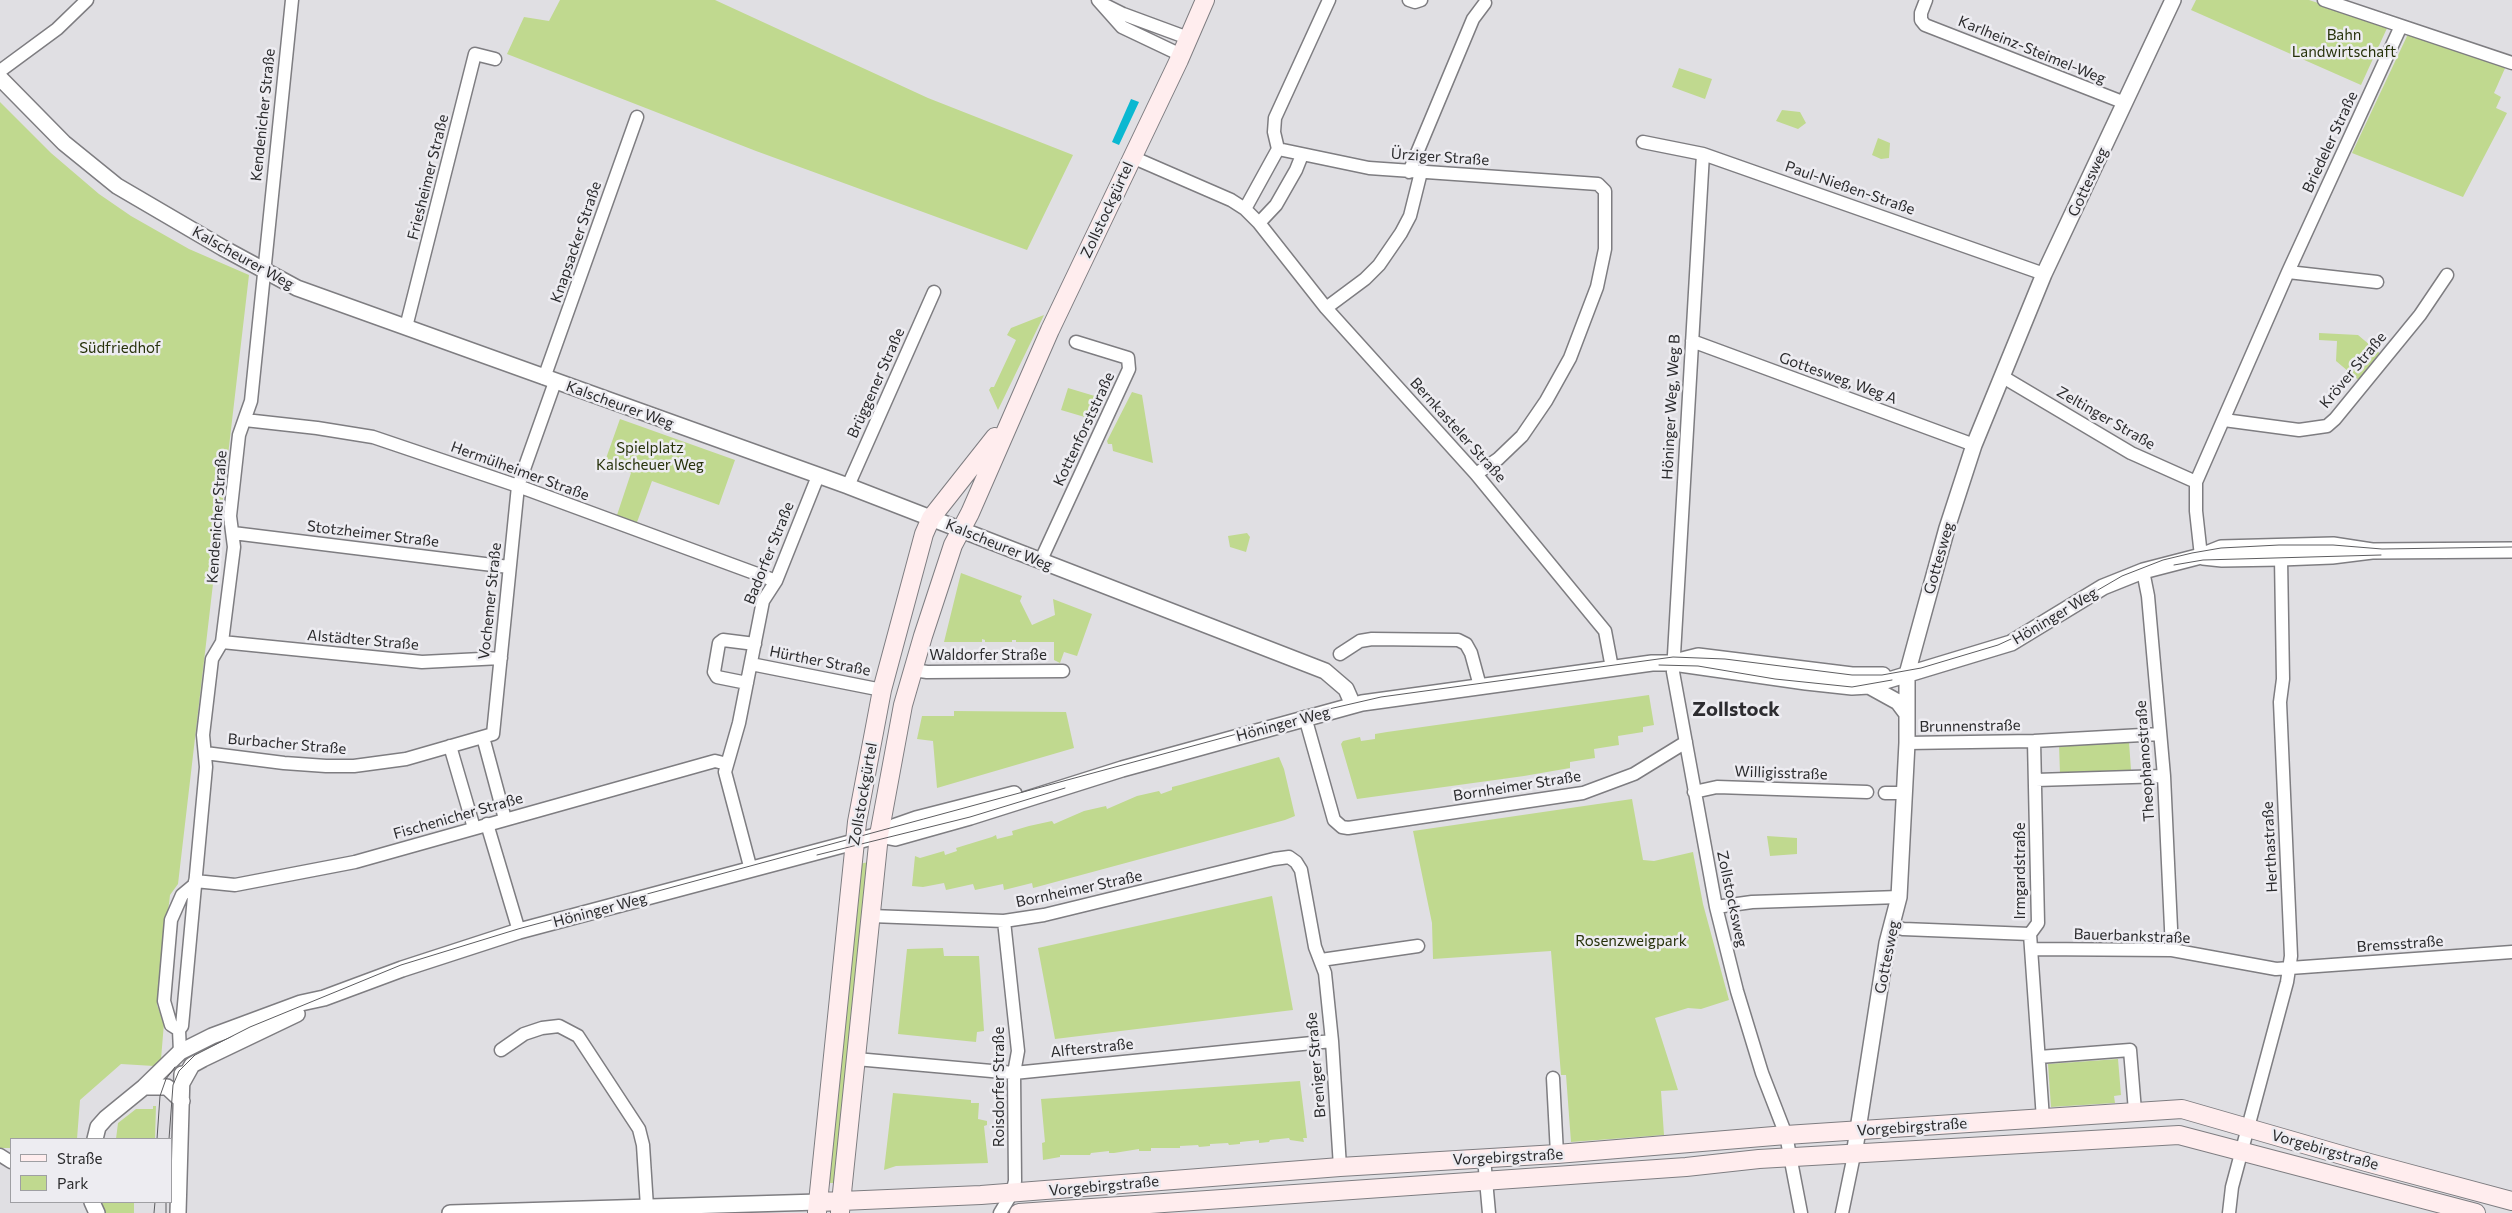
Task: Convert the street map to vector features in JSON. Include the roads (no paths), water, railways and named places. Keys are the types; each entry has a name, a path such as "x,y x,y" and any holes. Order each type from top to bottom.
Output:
{"main road":[{"name":"Zollstockgürtel","path":"841,1207 879,835 896,742 913,670 948,556 962,530 1010,419 1205,0"},
{"name":"Zollstockgürtel","path":"818,1208 854,842 882,690 924,534 932,518 1010,419"},
{"name":"Vorgebirgstraße","path":"818,1208 1340,1167 1557,1154 1786,1135 2182,1109 2512,1201"},
{"name":"Vorgebirgstraße","path":"1019,1213 1486,1182 1792,1158 2179,1134 2476,1213"}],"street":[{"path":"0,71 57,29 87,0"},
{"name":"Kendenicher Straße","path":"180,1052 179,1030 182,1026 206,767 203,735 212,659 222,642 234,547 230,516 239,435 251,401 263,268 292,0"},
{"path":"1245,209 1278,149 1274,132 1275,118 1329,0"},
{"path":"1409,0 1415,2 1421,0"},
{"name":"Karlheinz-Steimel-Weg","path":"1926,0 1921,13 1921,20 1925,25 2125,104"},
{"name":"Gottesweg","path":"1854,1155 1887,943 1899,897 1907,743 1907,674 1947,528 1974,445 2044,274 2173,0"},
{"path":"2324,0 2512,63"},
{"path":"1099,1 1123,14 1188,38"},
{"path":"1099,1 1122,27 1181,55"},
{"path":"1326,308 1365,279 1384,257 1410,216 1415,172 1473,18 1485,3"},
{"name":"Briedeler Straße","path":"2196,482 2288,272 2401,26"},
{"name":"Friesheimer Straße","path":"406,327 475,54 495,59"},
{"name":"Kalscheurer Weg","path":"0,78 64,143 117,186 223,248 297,288 848,486 1040,562 1326,671 1346,689 1353,705"},
{"name":"Knapsacker Straße","path":"550,380 637,117"},
{"name":"Paul-Nießen-Straße","path":"1643,142 1703,154 2044,274"},
{"name":"Ürziger Straße","path":"1278,149 1370,168 1598,184 1605,191 1604,249 1596,287 1570,358 1546,401 1522,436 1498,459 1476,474"},
{"name":"Höninger Weg, Weg B","path":"1673,663 1703,154"},
{"path":"1259,223 1276,205 1296,170 1302,155"},
{"name":"Bernkasteler Straße","path":"1132,157 1231,200 1245,209 1259,223 1326,308 1476,474 1605,631 1612,668"},
{"path":"2288,272 2377,282"},
{"name":"Kröver Straße","path":"2224,420 2299,430 2327,426 2335,419 2420,315 2447,275"},
{"name":"Brüggener Straße","path":"848,486 934,292"},
{"name":"Gottesweg, Weg A","path":"1692,341 1974,445"},
{"name":"Kottenforststraße","path":"1040,562 1129,369 1128,358 1076,342"},
{"name":"Zeltinger Straße","path":"2003,377 2131,453 2196,482"},
{"name":"Vochemer Straße","path":"483,737 495,731 518,486 550,380"},
{"name":"Hermülheimer Straße","path":"245,420 317,428 373,437 518,486 776,581"},
{"name":"Badorfer Straße","path":"751,870 726,779 727,764 739,722 764,601 776,581 818,476"},
{"path":"2196,482 2196,511 2201,556"},
{"name":"Stotzheimer Straße","path":"233,533 509,567"},
{"name":"Höninger Weg","path":"1673,663 1775,679 1852,687 1869,686 2011,644 2104,587 2143,571 2201,556 2221,548 2333,545 2372,551"},
{"name":"Höninger Weg","path":"2201,556 2222,559 2281,558 2332,556 2372,551 2512,550"},
{"name":"Herthastraße","path":"2229,1213 2232,1187 2241,1150 2290,969 2280,702 2283,679 2281,558"},
{"name":"Theophanostraße","path":"2143,571 2148,596 2164,776 2172,950"},
{"path":"1340,654 1360,641 1372,639 1458,640 1466,644 1472,653 1480,686"},
{"path":"747,682 717,677 714,672 719,643 723,640 755,644"},
{"name":"Alstädter Straße","path":"222,642 414,662 501,658"},
{"name":"Höninger Weg","path":"95,1138 98,1127 106,1118 144,1087 180,1052 221,1033 301,1003 324,998 402,969 519,932 879,835 895,838 970,817 1090,779 1353,705 1612,668 1673,663 1698,656 1852,675 1907,674"},
{"name":"Zollstocksweg","path":"1673,663 1694,792 1716,907 1740,1000 1762,1073 1786,1135 1792,1158 1801,1213"},
{"name":"Hürther Straße","path":"751,664 882,690"},
{"name":"Waldorfer Straße","path":"913,670 1063,672"},
{"path":"1869,686 1898,702 1907,714"},
{"name":"Bornheimer Straße","path":"1305,718 1334,820 1342,828 1360,827 1583,793 1634,774 1686,742"},
{"name":"Brunnenstraße","path":"1907,743 2034,741 2160,734"},
{"path":"483,737 505,819"},
{"name":"Burbacher Straße","path":"205,753 284,763 354,766 406,759 483,737"},
{"name":"Irmgardstraße","path":"2034,741 2038,923 2030,934 2042,1119"},
{"path":"450,746 474,828"},
{"name":"Fischenicher Straße","path":"194,883 235,885 355,862 715,761 727,764"},
{"path":"2036,780 2164,776"},
{"name":"Willigisstraße","path":"1694,792 1717,787 1867,792"},
{"path":"1885,793 1904,793"},
{"path":"487,824 519,932"},
{"name":"Bornheimer Straße","path":"871,916 1004,921 1044,915 1274,859 1289,857"},
{"name":"Breniger Straße","path":"1289,857 1296,862 1301,870 1315,947 1321,960 1332,1041 1340,1167"},
{"name":"Kendenicher Straße","path":"179,1030 171,1024 164,1001 171,920 182,895 194,883"},
{"path":"1716,907 1752,902 1899,897"},
{"name":"Roisdorfer Straße","path":"1004,921 1018,1050 1014,1073 1015,1181 1012,1193"},
{"path":"1892,926 1903,930 2030,934"},
{"path":"1321,960 1418,946"},
{"name":"Bauerbankstraße","path":"2031,949 2172,950 2276,969 2290,969"},
{"name":"Bremsstraße","path":"2290,969 2512,952"},
{"name":"Höninger Weg","path":"182,1083 192,1065 303,1011 324,998"},
{"path":"501,1050 524,1034 542,1028 559,1026 578,1036 639,1129 643,1146 647,1207"},
{"name":"Alfterstraße","path":"856,1059 1014,1073 1332,1041"},
{"path":"2038,1057 2130,1050 2134,1112"},
{"path":"178,1213 182,1101 180,1052"},
{"path":"1553,1078 1557,1154"},
{"path":"144,1087 168,1087 182,1101"},
{"path":"1842,1213 1854,1155"},
{"path":"1484,1158 1489,1213"},
{"path":"1000,1213 1012,1193"},
{"name":"Vorgebirgstraße","path":"450,1213 647,1207 818,1208"}],"water":[{"path":"1131,99 1139,102 1119,145 1112,142"}],"tram line":[{"path":"169,1138 173,1085 179,1071 195,1055 250,1027 401,965 518,929 1329,709 1381,697 1673,657 1725,659 1852,675 1882,675 1921,668 1998,645 2024,633 2122,576 2163,560 2192,553 2221,548 2279,545 2333,545 2382,549 2512,547"},
{"path":"2174,565 2203,560 2381,555"},
{"path":"1659,665 1698,666 1775,679 1852,687 1892,680"},
{"path":"817,855 970,817 1065,788"},
{"path":"157,1138 160,1096 166,1079 175,1067"},
{"path":"154,1213 155,1203"},
{"path":"166,1203 166,1213"}],"district":[{"name":"Zollstock","path":"1736,709"}],"park label":[{"name":"Bahn Landwirtschaft","path":"2344,44"},
{"name":"Südfriedhof","path":"120,348"},
{"name":"Spielplatz Kalscheuer Weg","path":"650,456"},
{"name":"Rosenzweigpark","path":"1631,941"}]}
